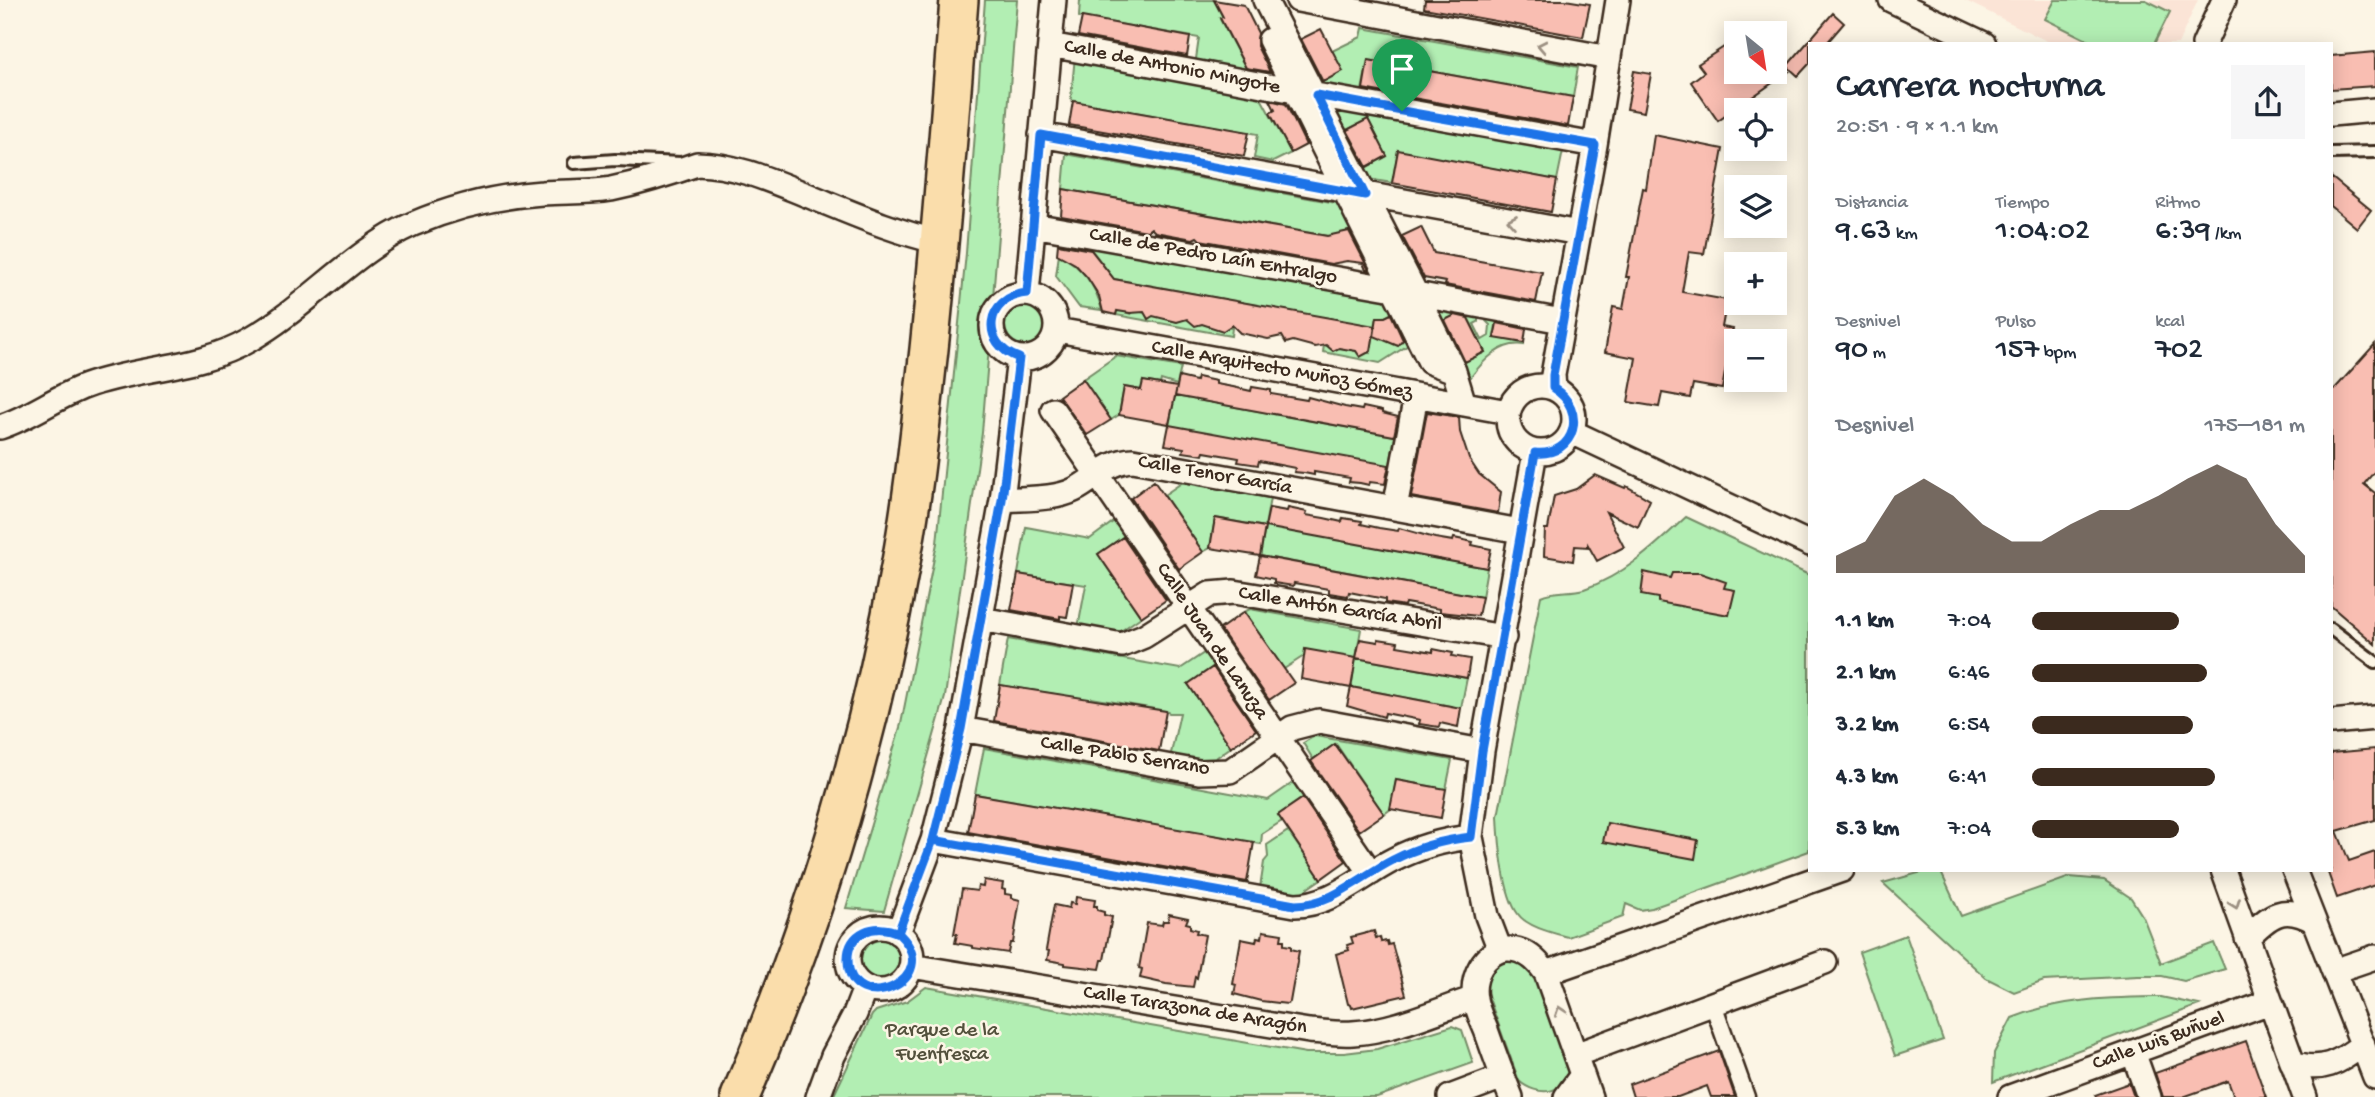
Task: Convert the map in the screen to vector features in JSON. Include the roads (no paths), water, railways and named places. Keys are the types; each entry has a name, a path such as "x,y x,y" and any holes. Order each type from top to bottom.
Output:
{"highway":[{"path":"740,1097 789,976 828,862 856,768 902,559 919,447 940,242 960,0"}],"street":[{"path":"1027,293 1054,0"},
{"path":"1250,0 1305,93"},
{"path":"1265,0 1305,93 1405,292 1430,362 1454,371 1464,404"},
{"path":"1298,0 1609,58"},
{"path":"1553,388 1562,321 1595,145 1618,0"},
{"path":"1891,0 1980,42"},
{"path":"2205,42 2224,0"},
{"name":"Calle de Antonio Mingote","path":"1050,45 1595,145"},
{"path":"2333,114 2375,110"},
{"path":"1041,135 1579,233"},
{"path":"0,427 84,387 229,350 267,330 383,241 431,217 503,198 608,189 697,164 743,170 885,227 940,242"},
{"name":"Calle de Pedro Laín Entralgo","path":"1032,225 1562,321"},
{"path":"1027,293 1037,296 1053,310 1056,330 1048,348 1029,358 1019,358 1000,347 994,338 993,317 998,307 1016,294 1027,293"},
{"name":"Calle Arquitecto Muñoz Gómez","path":"1056,330 1508,412"},
{"path":"898,933 933,840 961,729 1002,500 1019,358"},
{"path":"1544,386 1553,388 1570,402 1574,412 1572,432 1560,447 1546,453 1535,453 1522,448 1509,430 1508,412 1514,399 1522,391 1544,386"},
{"path":"1395,508 1416,396"},
{"name":"Calle Juan de Lanuza","path":"1053,410 1371,873"},
{"path":"1572,432 1808,543"},
{"path":"1500,950 1487,916 1471,837 1482,751 1535,453"},
{"name":"Calle Tenor García","path":"1002,500 1066,493 1116,463 1143,461 1520,531"},
{"name":"Calle Antón García Abril","path":"981,619 1122,645 1144,636 1210,594 1234,593 1504,637"},
{"path":"2333,722 2375,718"},
{"name":"Calle Pablo Serrano","path":"961,729 1199,772 1230,771 1293,728 1319,721 1482,751"},
{"path":"933,840 1307,905 1323,900 1391,860 1423,847 1471,837"},
{"path":"1546,973 1836,872"},
{"path":"2224,872 2305,1097"},
{"path":"2295,872 2375,1077"},
{"path":"2247,938 2263,921 2279,914 2297,911 2315,921"},
{"path":"878,927 898,933 909,947 911,966 908,975 894,988 874,991 865,988 850,973 848,953 859,935 878,927"},
{"path":"1450,1097 1507,1087 1475,999 1478,970 1490,956 1500,950 1515,949 1523,952 1533,958 1546,973 1582,1076"},
{"path":"2334,971 2375,957"},
{"path":"1566,1097 1582,1076 1713,1004 1825,962"},
{"name":"Calle Tarazona de Aragón","path":"911,966 1332,1033 1352,1033 1395,1026 1475,999"},
{"path":"818,1097 833,1056 865,988"},
{"name":"Calle Luis Buñuel","path":"2012,1097 2270,1002"},
{"path":"1713,1004 1745,1097"},
{"path":"2292,1062 2306,1068 2322,1067 2344,1060 2363,1044"},
{"path":"2133,1052 2149,1097"}],"lane":[{"path":"2333,153 2370,152 2375,161"},
{"path":"574,163 615,160 697,164"},
{"path":"2333,630 2375,662"}],"park label":[{"name":"Parque de la Fuenfresca","path":"942,1043"}]}
